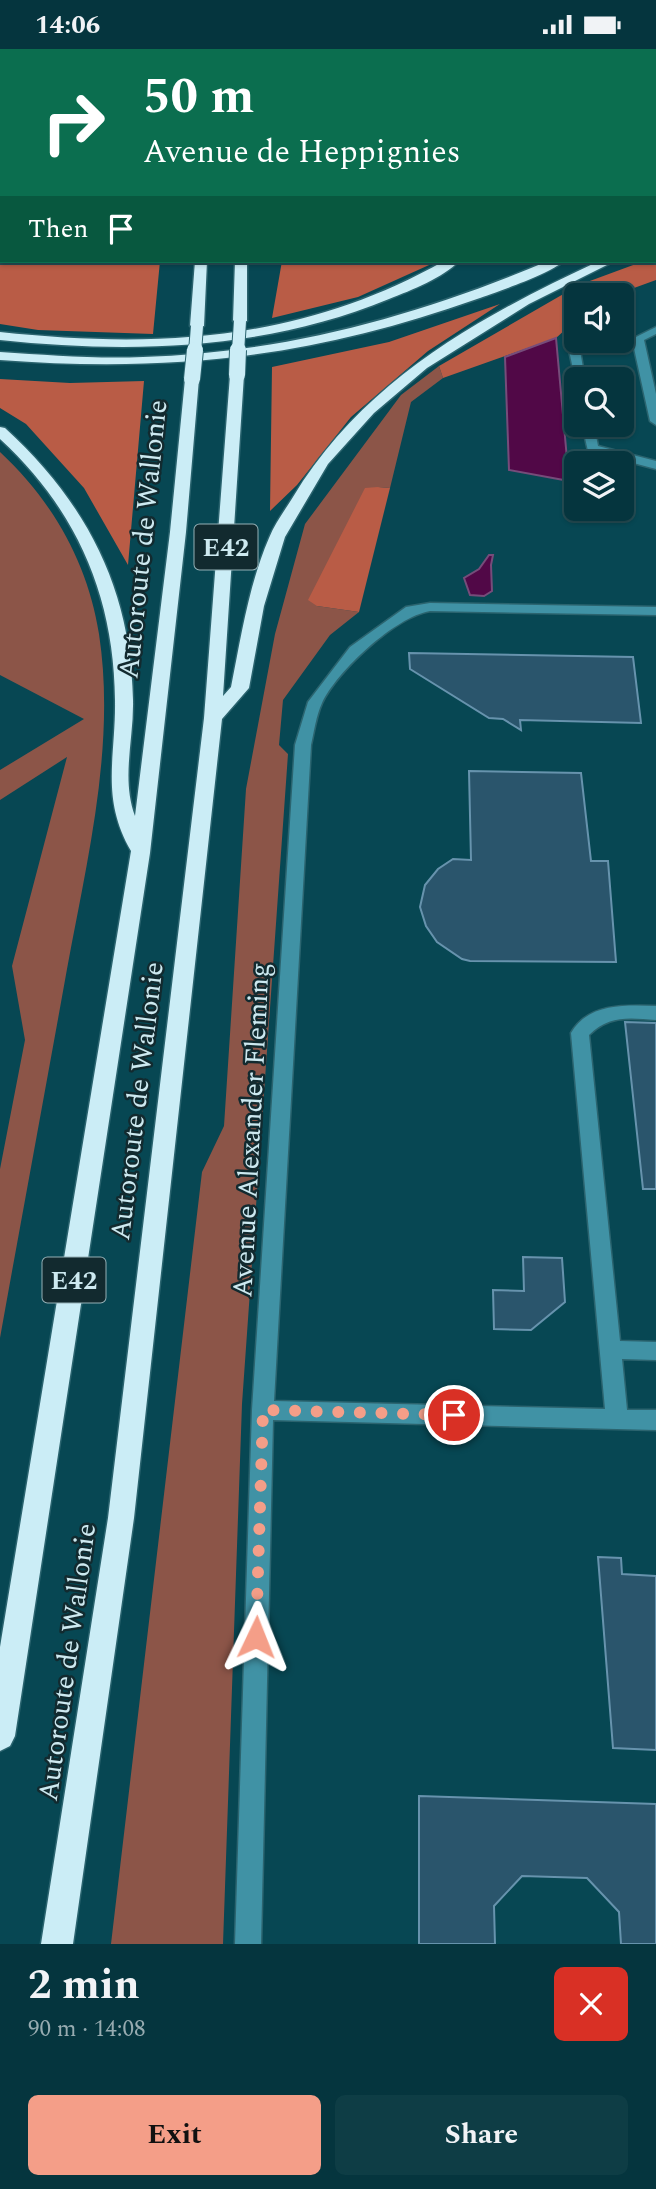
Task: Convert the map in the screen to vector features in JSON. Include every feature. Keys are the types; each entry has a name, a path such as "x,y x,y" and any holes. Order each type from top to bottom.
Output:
{"highway":[{"name":"Autoroute de Wallonie","path":"0,1735 140,853 178,532 201,263"},
{"name":"Autoroute de Wallonie","path":"57,1944 121,1518 213,718 237,375 241,263"},
{"path":"0,336 72,343 161,343 270,330 325,317 373,301 410,286 450,263"},
{"path":"0,356 60,362 159,363 278,349 416,314 553,263"},
{"path":"213,718 240,688 256,606 277,537 322,462 369,410 422,365 524,301 605,263"},
{"path":"0,431 44,474 77,518 97,558 116,613 124,698 120,797 140,853"}],"street":[{"path":"634,339 656,330"},
{"path":"638,339 656,421"},
{"path":"590,437 592,448 656,465"},
{"name":"Avenue Alexander Fleming","path":"248,1944 263,1410 303,745 315,702 355,650 411,610 430,607 656,611"},
{"path":"617,1419 580,1033 596,1017 630,1012 656,1013"},
{"path":"609,1350 656,1351"},
{"path":"263,1410 656,1420"}],"shaded area":[{"path":"0,263 160,263 153,334 38,330 0,324"},
{"path":"282,263 434,263 358,297 272,318"},
{"path":"639,263 656,263 656,280 634,288 634,283 584,283"},
{"path":"564,294 564,331 556,338 443,378 439,366"},
{"path":"500,304 428,351 351,417 297,485 270,511 272,367 389,342"},
{"path":"556,338 566,451 564,451 564,480 509,470 505,357"},
{"path":"439,366 443,378 411,402 390,488 378,487 317,606 359,612 330,635 283,700 279,745 288,754 242,1404 223,1944 111,1944 202,1172 224,1126 246,789 275,634 305,524 401,395"},
{"path":"0,379 70,383 144,381 128,565 84,488 26,424 0,408"},
{"path":"0,452 36,491 65,534 77,558 94,608 99,634 104,718 102,760 90,844 0,1338 0,1169 25,1040 12,966 67,757 0,800 0,770 84,719 0,675"},
{"path":"365,488 390,488 359,612 317,606 308,600"},
{"path":"489,555 493,555 492,591 484,596 470,595 464,578 479,569"}],"building":[{"path":"409,653 633,657 641,723 520,720 521,730 503,719 489,718 410,669"},
{"path":"469,771 581,773 591,861 608,861 616,962 470,961 462,959 437,942 426,926 420,907 425,885 438,869 453,859 471,860"},
{"path":"625,1022 656,1023 656,1189 643,1189"},
{"path":"523,1257 562,1258 565,1302 531,1330 494,1329 493,1290 524,1291"},
{"path":"598,1557 621,1558 622,1574 656,1576 656,1750 613,1748"},
{"path":"419,1796 656,1804 656,1944 621,1944 619,1912 587,1878 522,1876 494,1906 495,1944 419,1944"}],"route":[{"path":"256,1637 263,1410 454,1415"}]}
